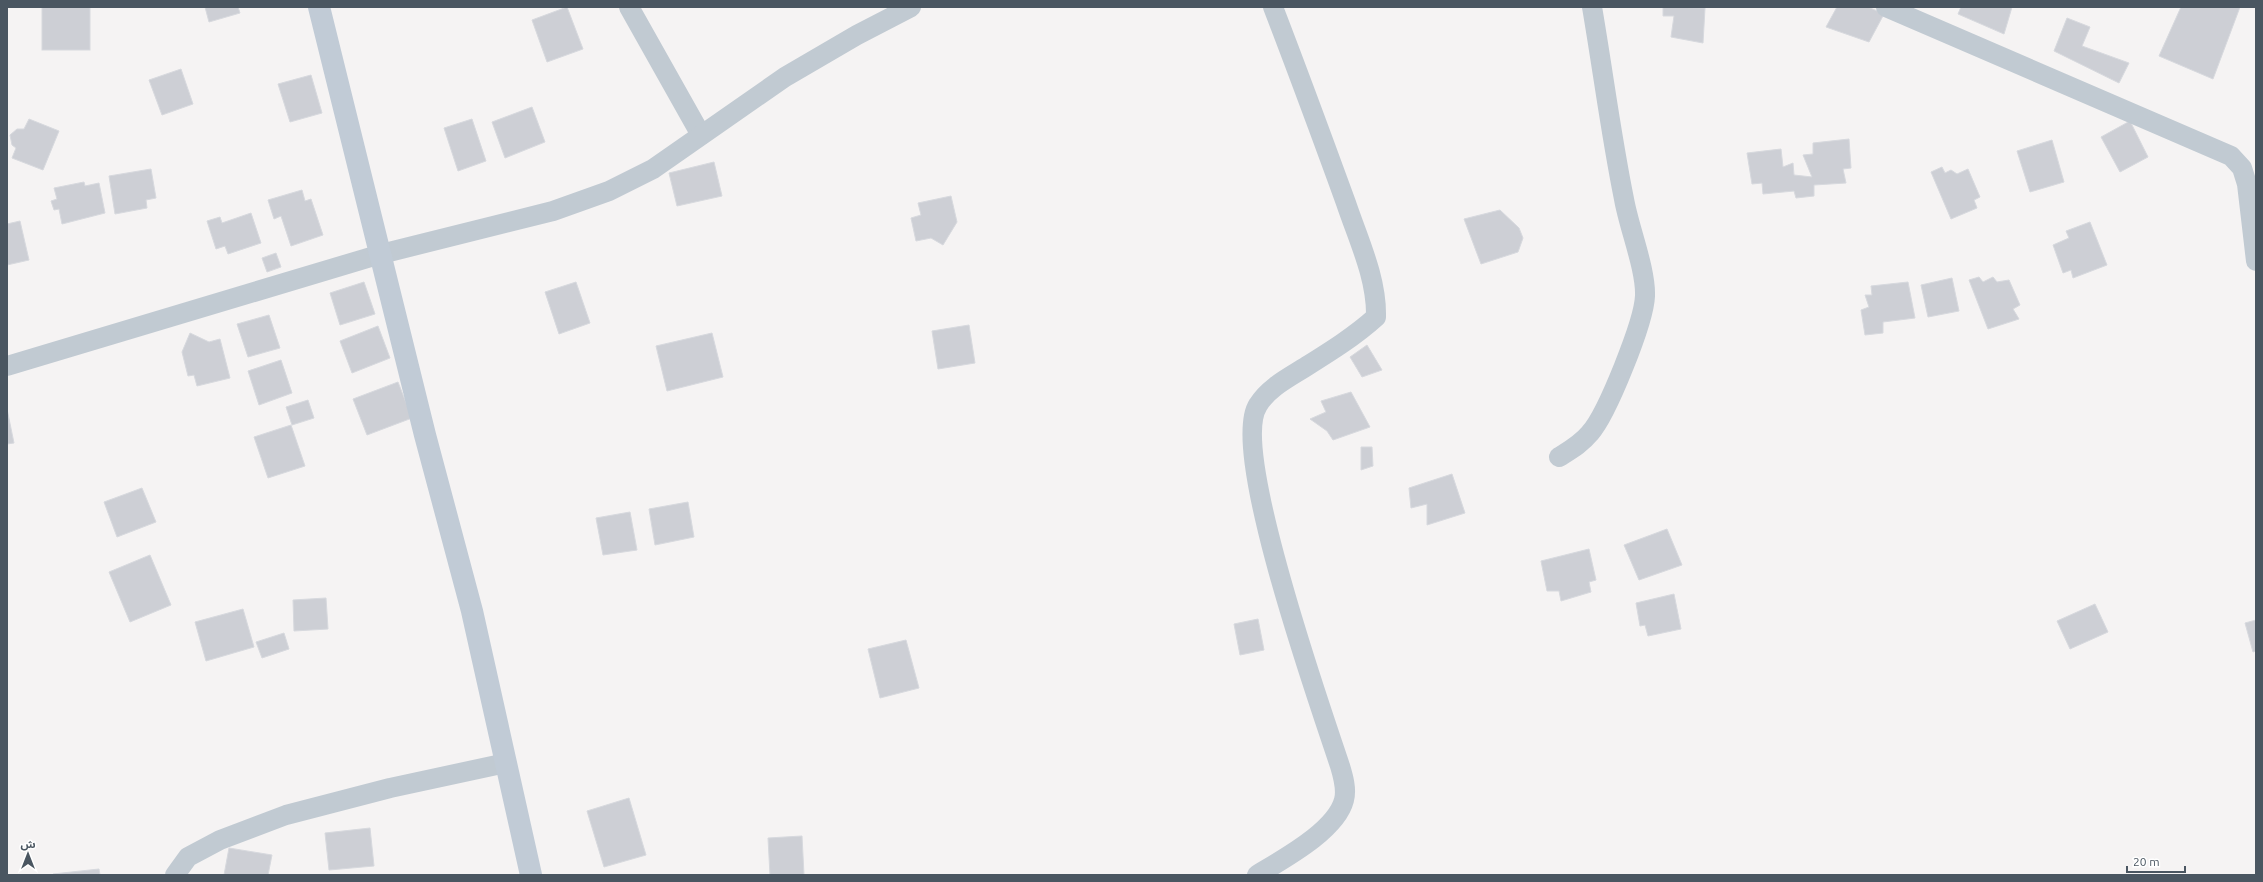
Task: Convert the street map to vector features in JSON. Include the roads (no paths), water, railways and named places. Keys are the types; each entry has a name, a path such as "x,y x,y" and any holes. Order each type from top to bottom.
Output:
{"street":[{"path":"319,7 380,254 472,611 531,875"},
{"path":"629,7 701,135"},
{"path":"7,366 380,254 553,211 609,191 653,169 785,77 858,35 911,7"},
{"path":"1257,875 1287,856 1332,821 1344,799 1344,788 1340,766 1291,616 1260,497 1252,436 1252,420 1258,405 1279,384 1338,346 1376,317 1376,302 1371,278 1306,92 1273,7"},
{"path":"1559,457 1582,443 1602,415 1621,372 1642,313 1645,298 1644,280 1622,190 1592,7"},
{"path":"1886,7 2231,156 2242,168 2247,184 2256,262"},
{"path":"175,875 188,858 220,840 286,815 390,788 506,763"}]}
